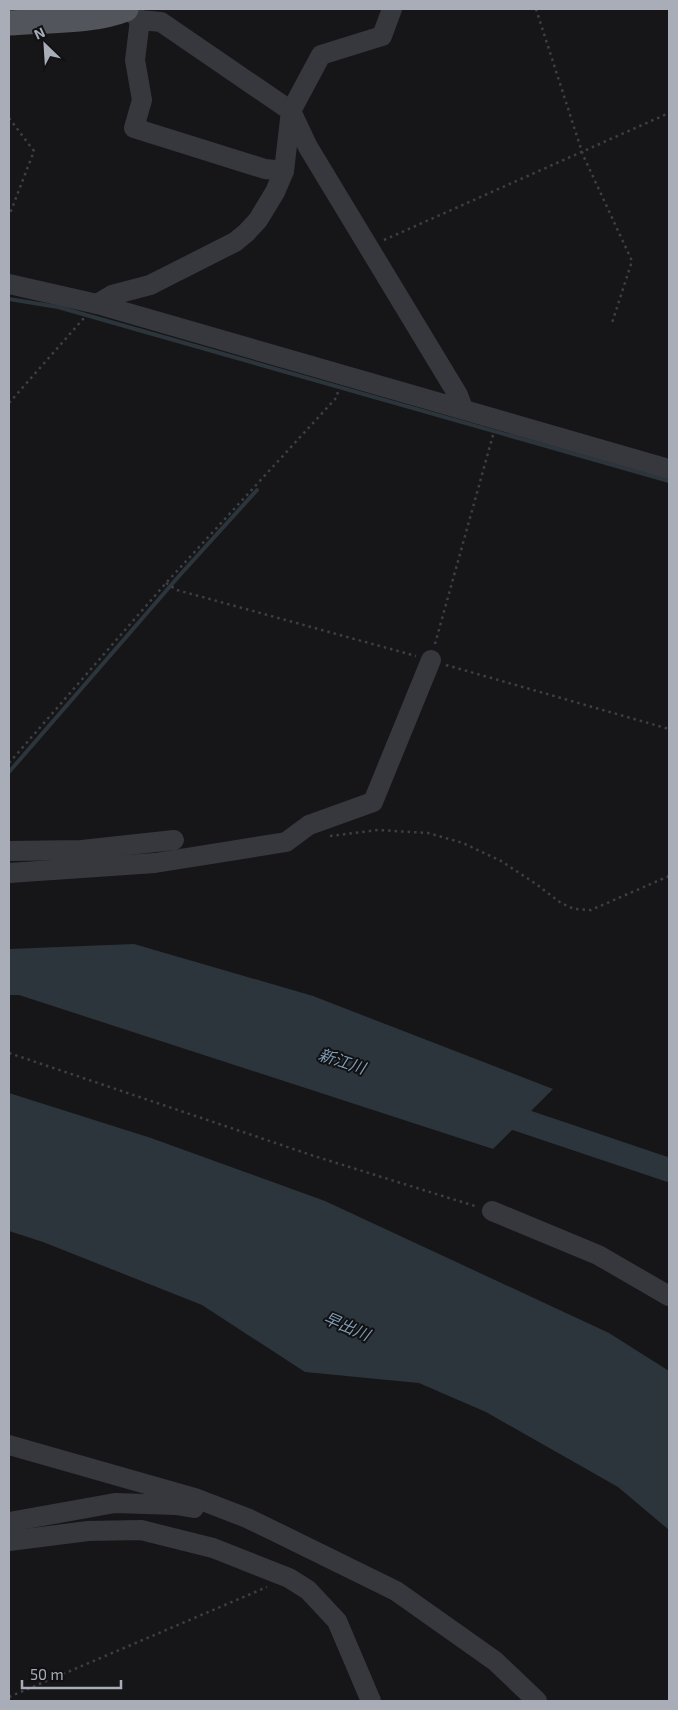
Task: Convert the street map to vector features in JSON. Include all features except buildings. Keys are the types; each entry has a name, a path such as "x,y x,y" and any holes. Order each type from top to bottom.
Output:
{"main road":[{"path":"9,23 84,19 131,13"}],"street":[{"path":"97,304 112,295 150,285 240,238 258,220 275,192 284,171 291,110 321,55 382,36 392,9"},
{"path":"284,171 265,169 134,128 142,100 135,60 131,13 161,22 291,110 308,147 458,395 463,408"},
{"path":"9,284 97,304 463,408 669,469"},
{"path":"9,873 155,863 286,842 309,825 372,802 430,660"},
{"path":"9,851 82,850 174,840"},
{"path":"492,1211 598,1254 669,1296"},
{"path":"9,1445 195,1498 247,1518 396,1591 496,1661 537,1701"},
{"path":"9,1522 115,1503 176,1505 247,1518"},
{"path":"9,1540 88,1531 141,1530 213,1548 289,1578 308,1590 337,1622 371,1701"}],"path":[{"path":"536,9 582,152 632,261 612,323"},
{"path":"368,247 669,113"},
{"path":"9,118 34,151 9,216"},
{"path":"9,403 97,304"},
{"path":"9,763 166,583 337,397 341,374"},
{"path":"430,660 497,418"},
{"path":"166,583 177,590 669,729"},
{"path":"323,837 378,830 428,833 463,843 501,861 561,903 574,909 591,910 669,876"},
{"path":"9,1054 314,1156 492,1211"},
{"path":"9,1697 289,1578"}],"water":[{"path":"134,944 313,996 553,1089 493,1149 19,995 9,995 9,949"},
{"name":"早出川","path":"9,1093 151,1138 325,1201 609,1333 669,1371 669,1530 618,1487 486,1412 419,1383 305,1372 202,1305 43,1242 9,1231"}],"waterway":[{"path":"9,299 58,307 669,481"},
{"path":"9,772 179,576 257,490"},
{"name":"新江川","path":"491,1110 669,1170"}]}
